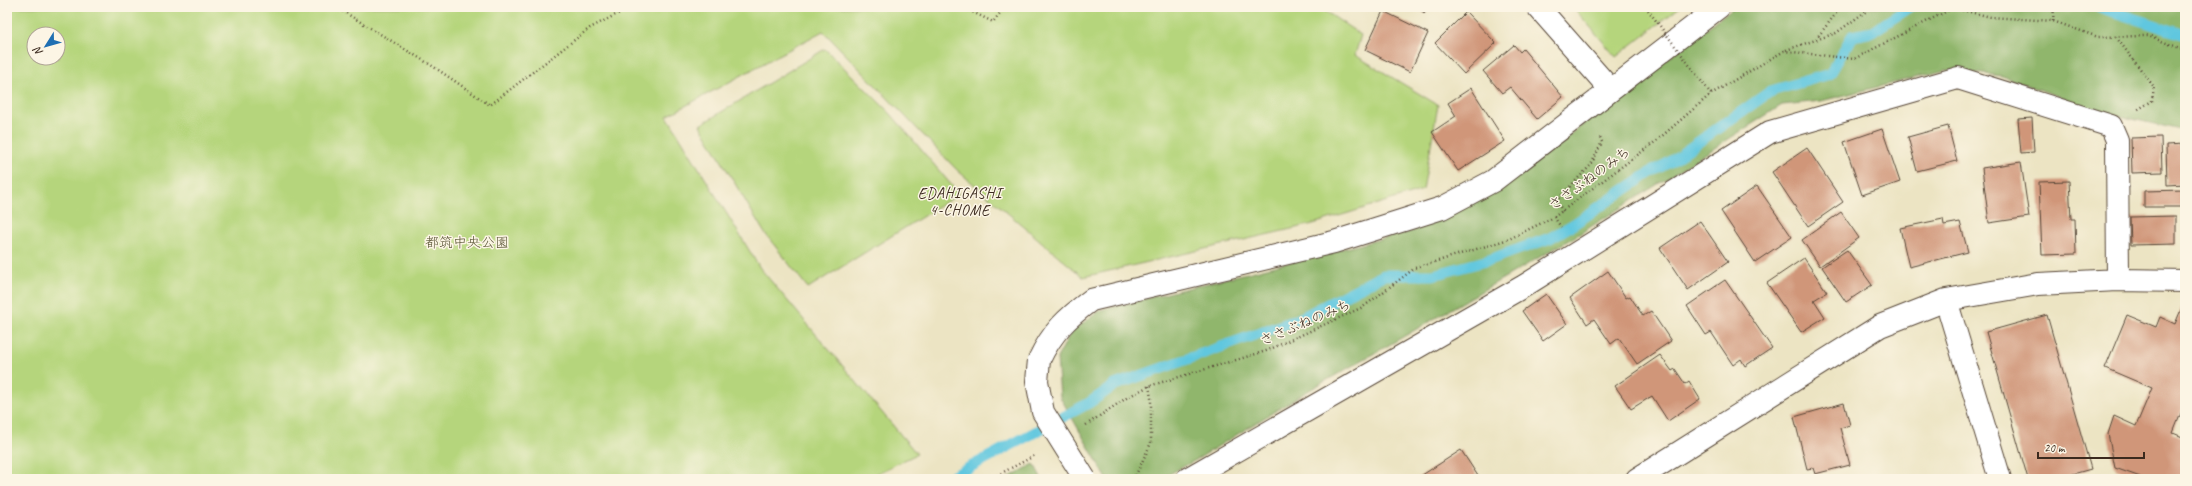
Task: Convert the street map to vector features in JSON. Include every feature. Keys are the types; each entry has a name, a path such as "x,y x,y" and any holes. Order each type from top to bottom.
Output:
{"street":[{"path":"1538,7 1611,90"},
{"path":"1084,479 1043,412 1037,381 1039,360 1047,343 1064,321 1091,300 1334,242 1442,208 1493,181 1719,7"},
{"path":"1187,479 1524,286 1770,132 1958,78 2110,126 2117,140 2118,280"},
{"path":"1637,479 1880,326 1946,300 2038,284 2118,280 2185,281"},
{"path":"1946,300 2000,479"}],"path":[{"path":"7,10 12,7"},
{"path":"336,7 434,66 490,105 590,28 631,7"},
{"path":"962,7 993,22 1005,7"},
{"path":"1646,7 1711,94"},
{"path":"1816,40 1841,7"},
{"name":"ささぶねのみち","path":"1080,428 1128,397 1149,386 1266,351 1363,307 1415,268 1509,239 1555,218 1655,142 1711,94 1784,51 1836,33 1872,7"},
{"path":"2053,21 2054,7"},
{"path":"1784,51 1854,59 1953,8 1991,17 2053,21 2098,37 2148,36 2185,50"},
{"path":"2110,126 2152,101 2154,86 2116,37"},
{"path":"1563,212 1556,201 1591,165 1602,142 1586,110"},
{"path":"1134,479 1151,444 1151,398 1149,386"},
{"path":"990,479 1041,452"}],"green space":[{"name":"都筑中央公園","path":"7,7 1319,7 1361,35 1355,55 1438,105 1423,190 1313,224 1083,277 957,170 823,31 667,116 760,268 917,454 865,479 7,479"},
{"path":"1573,7 1680,7 1616,57"},
{"path":"1734,7 2185,7 2185,131 2102,112 2002,76 1946,70 1821,101 1782,105 1581,233 1306,392 1196,460 1160,479 1107,479 1060,397 1057,358 1071,332 1101,310 1413,231 1500,189"},
{"path":"825,49 890,113 959,194 808,288 764,232 700,125"},
{"path":"1034,464 1042,479 1006,479"}],"building":[{"path":"1417,7 1429,7 1424,13"},
{"path":"1383,11 1428,33 1410,72 1365,50"},
{"path":"1466,12 1496,43 1464,74 1435,43"},
{"path":"1514,45 1520,52 1523,49 1563,97 1537,119 1510,87 1502,93 1483,71"},
{"path":"1471,88 1505,141 1458,171 1432,132 1456,116 1448,103"},
{"path":"2032,118 2034,152 2021,153 2018,119"},
{"path":"1948,126 1957,161 1917,171 1908,137"},
{"path":"1882,129 1900,182 1862,195 1844,142"},
{"path":"2161,137 2162,172 2132,173 2131,138"},
{"path":"2185,144 2185,184 2167,185 2166,145"},
{"path":"1807,148 1843,202 1808,226 1772,172"},
{"path":"2021,162 2029,217 1989,223 1982,168"},
{"path":"2069,181 2071,219 2075,219 2076,254 2042,255 2039,182"},
{"path":"1757,186 1792,237 1755,262 1721,211"},
{"path":"2185,190 2185,207 2144,207 2144,191"},
{"path":"1841,212 1859,238 1820,266 1802,240"},
{"path":"2176,216 2176,244 2131,245 2130,217"},
{"path":"1943,219 1944,225 1960,222 1968,252 1909,267 1900,228"},
{"path":"1700,221 1728,262 1688,290 1660,248"},
{"path":"1847,250 1872,285 1846,302 1822,267"},
{"path":"1804,258 1827,292 1814,300 1825,317 1801,332 1767,283"},
{"path":"1608,271 1626,298 1630,296 1643,316 1651,311 1671,341 1637,364 1619,338 1611,344 1594,319 1587,324 1570,298"},
{"path":"1725,280 1772,348 1745,366 1741,359 1733,365 1711,332 1706,335 1687,306"},
{"path":"1546,294 1567,324 1543,341 1522,311"},
{"path":"2183,305 2185,403 2173,433 2185,438 2185,469 2181,479 2146,479 2115,468 2108,434 2114,416 2136,426 2152,388 2105,368 2127,315 2156,327 2160,317 2175,324"},
{"path":"2047,315 2091,469 2055,479 2028,479 1986,332"},
{"path":"1660,355 1672,371 1675,369 1685,384 1689,381 1700,399 1668,421 1652,396 1631,409 1615,386"},
{"path":"1844,403 1850,425 1840,428 1850,465 1815,474 1813,468 1807,469 1794,417"},
{"path":"1461,450 1480,479 1416,479"}],"waterway":[{"path":"948,479 1089,403 1115,385 1299,319 1384,275 1433,275 1489,260 1550,238 1574,224 1651,172 1670,162 1771,91 1830,74 1852,36 1872,32 1910,7"},
{"path":"2099,7 2185,35"}],"district":[{"name":"EDAHIGASHI 4-CHOME","path":"960,202"}]}
